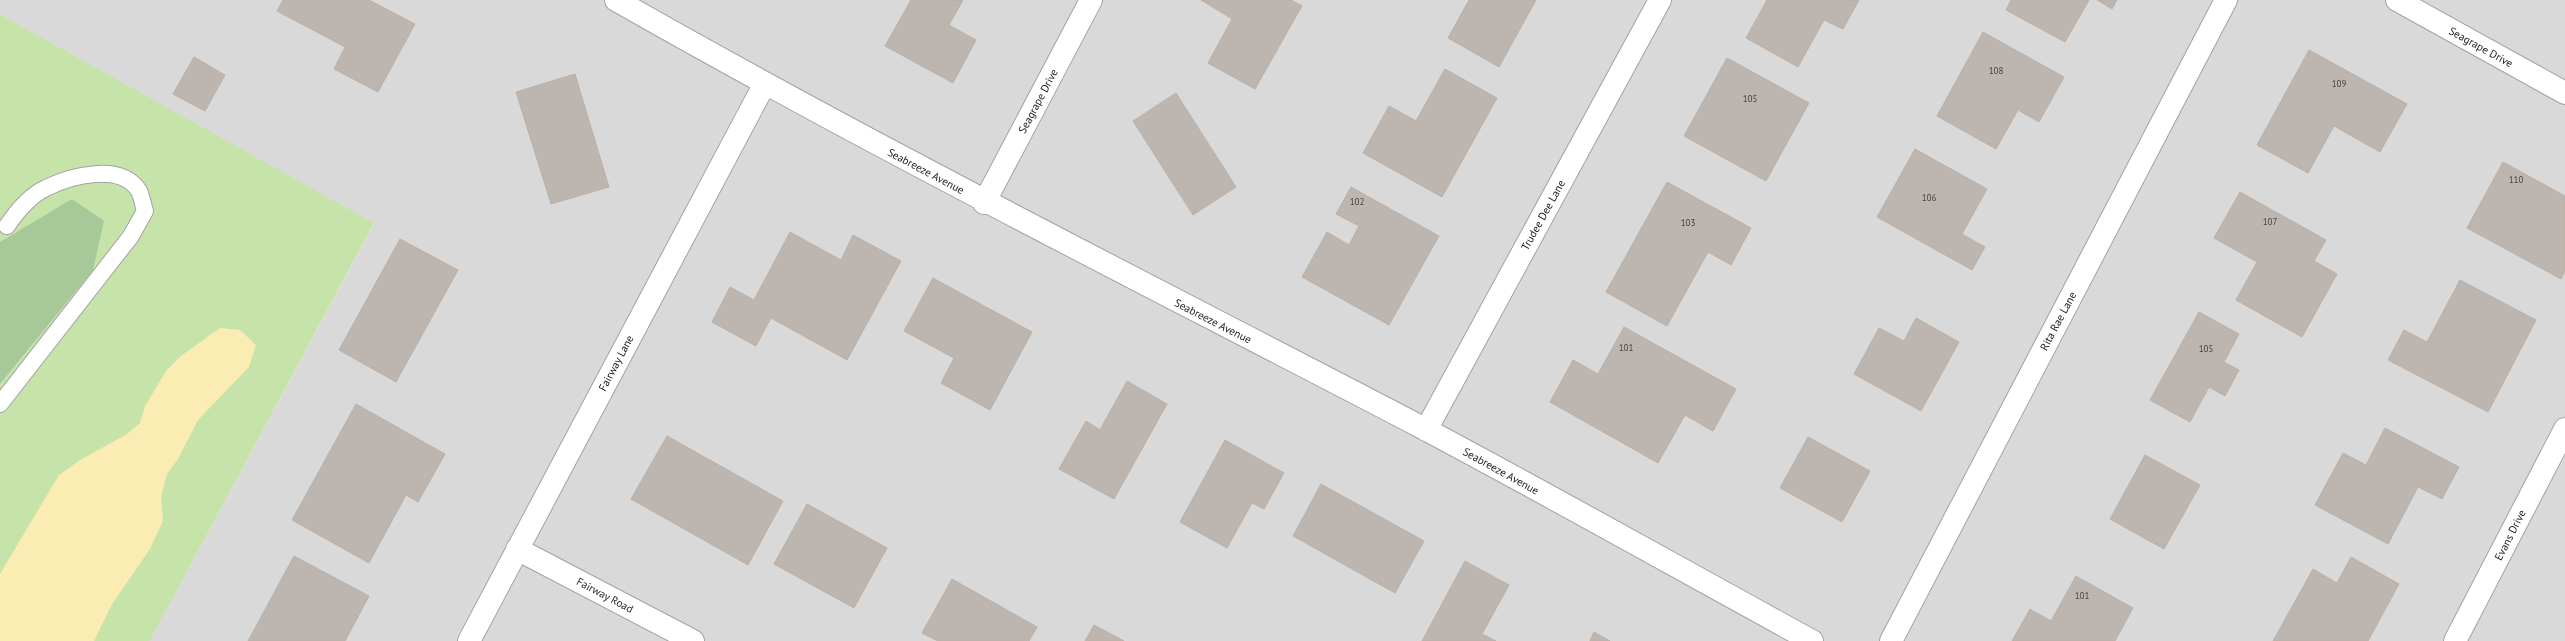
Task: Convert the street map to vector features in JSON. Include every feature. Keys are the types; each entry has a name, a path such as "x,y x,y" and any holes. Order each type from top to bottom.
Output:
{"street":[{"name":"Seabreeze Avenue","path":"616,0 764,85 984,203 1426,430 1812,641"},
{"name":"Seagrape Drive","path":"984,203 1091,0"},
{"name":"Trudee Dee Lane","path":"1426,430 1660,0"},
{"name":"Rita Rae Lane","path":"1891,641 2226,0"},
{"name":"Seagrape Drive","path":"2397,0 2565,94"},
{"name":"Fairway Lane","path":"469,641 764,85"},
{"name":"Evans Drive","path":"2455,641 2565,429"},
{"name":"Fairway Road","path":"517,549 693,641"}],"lane":[{"path":"0,404 131,236 145,212 139,191 120,175 97,174 68,180 45,188 22,206 7,226"}],"shaded area":[{"path":"0,0 2565,0 2565,641 150,641 374,224 0,14"}],"green space":[{"path":"0,14 374,223 150,641 0,641"},
{"path":"72,199 104,221 93,270 0,384 0,242"}],"sand":[{"path":"220,328 240,330 256,345 249,367 198,420 178,459 167,474 161,497 163,521 150,549 112,604 94,641 0,641 0,574 59,475 80,460 127,434 140,423 145,406 166,371 181,356"}],"building":[{"path":"283,0 369,0 415,24 378,92 334,69 345,47 277,11"},
{"path":"911,0 963,0 949,25 976,40 953,83 885,46"},
{"path":"1201,0 1291,0 1302,6 1255,89 1208,63 1232,19"},
{"path":"1469,0 1536,0 1499,67 1448,38"},
{"path":"1767,0 1859,0 1843,29 1824,20 1798,67 1746,38"},
{"path":"2011,0 2089,0 2065,42 2006,10"},
{"path":"2097,0 2117,0 2112,9"},
{"path":"1983,32 2064,77 2039,122 2018,110 1996,149 1937,116"},
{"path":"2309,50 2407,104 2380,152 2334,126 2308,173 2257,145"},
{"path":"194,57 225,75 205,111 173,94"},
{"path":"1727,58 1809,103 1766,181 1684,136"},
{"path":"1445,69 1497,98 1442,197 1363,153 1389,106 1416,121"},
{"path":"575,74 609,187 551,204 516,92"},
{"path":"1176,93 1236,187 1193,215 1133,121"},
{"path":"1915,149 1987,189 1962,234 1985,247 1972,270 1877,217"},
{"path":"2503,162 2565,196 2565,271 2561,279 2467,228"},
{"path":"1667,182 1751,228 1731,265 1708,252 1667,326 1606,292"},
{"path":"1351,187 1439,236 1389,325 1302,277 1327,232 1349,245 1359,226 1336,214"},
{"path":"2240,192 2326,240 2314,261 2337,274 2302,337 2236,300 2257,262 2214,238"},
{"path":"790,232 841,260 853,235 901,261 847,360 771,318 756,346 712,322 730,287 754,300"},
{"path":"400,239 458,270 396,382 339,350"},
{"path":"933,278 1032,332 990,410 941,383 954,358 904,331"},
{"path":"2460,280 2536,320 2488,412 2388,360 2404,330 2427,342"},
{"path":"2199,312 2239,334 2224,362 2239,370 2225,396 2209,387 2190,422 2150,400"},
{"path":"1916,318 1959,342 1921,411 1854,374 1879,328 1904,341"},
{"path":"1624,327 1736,389 1713,431 1685,415 1658,463 1550,402 1573,360 1598,374"},
{"path":"1127,381 1167,404 1114,499 1059,469 1086,421 1100,430"},
{"path":"356,404 445,454 418,502 406,495 369,563 292,520"},
{"path":"2385,428 2459,467 2442,499 2418,487 2388,544 2315,505 2343,453 2366,465"},
{"path":"667,436 783,501 748,565 631,499"},
{"path":"1808,437 1870,471 1842,522 1780,488"},
{"path":"1225,440 1284,473 1264,509 1252,503 1227,548 1180,522"},
{"path":"2145,455 2200,485 2164,549 2110,519"},
{"path":"1321,484 1424,541 1395,593 1293,536"},
{"path":"807,504 887,548 854,608 774,564"},
{"path":"294,556 369,596 345,641 248,641"},
{"path":"2351,557 2399,584 2368,641 2273,641 2313,569 2337,583"},
{"path":"1465,561 1509,585 1482,634 1496,641 1422,641"},
{"path":"2076,576 2133,608 2115,641 2012,641 2030,609 2051,621"},
{"path":"952,579 1037,627 1029,641 938,641 922,633"},
{"path":"1094,625 1124,641 1085,641"},
{"path":"1594,632 1610,641 1590,641"}]}
